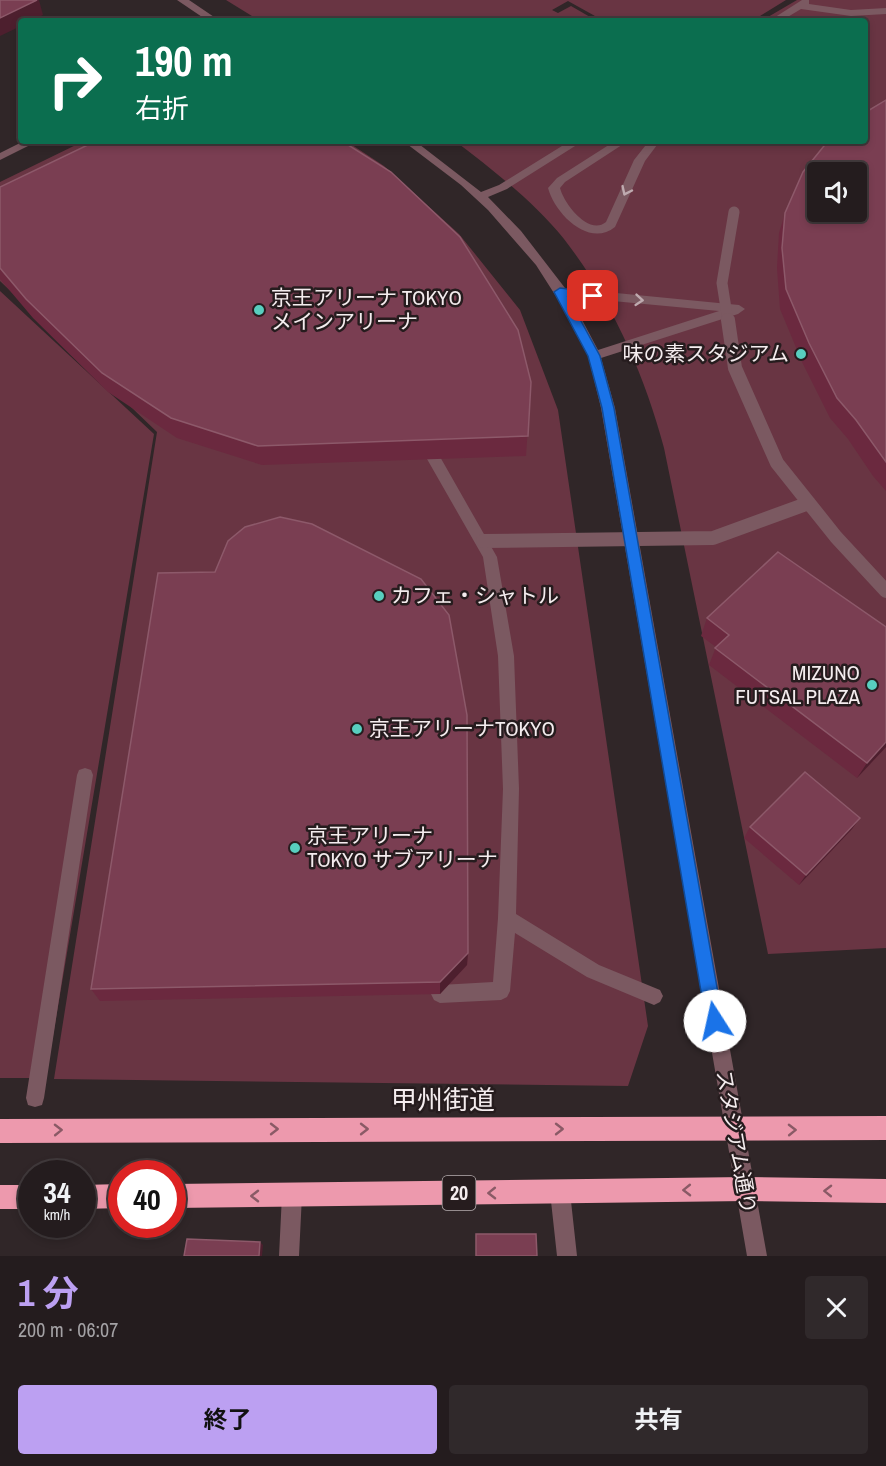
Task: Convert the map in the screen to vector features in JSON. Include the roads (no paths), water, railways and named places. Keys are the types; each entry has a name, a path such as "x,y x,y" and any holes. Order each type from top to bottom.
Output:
{"highway":[{"name":"甲州街道","path":"0,1131 271,1129 734,1131 886,1128"},
{"name":"20","path":"186,1196 746,1189 886,1191"},
{"path":"0,1197 18,1197"}],"street":[{"path":"182,0 210,18"},
{"path":"779,18 808,0"},
{"path":"798,6 851,13 886,11"},
{"path":"0,157 27,144"},
{"name":"スタジアム通り","path":"412,144 481,196 525,244 560,292 594,356 608,408 757,1256"},
{"path":"481,196 503,187 573,144"},
{"path":"618,144 561,180 554,188 554,195 564,207 589,229 603,230 611,224 640,160 652,144"},
{"path":"734,212 722,283 735,368 777,463 836,537 886,591"},
{"path":"560,292 739,309 594,356"},
{"path":"434,459 483,541 490,557 506,656 511,789 507,918 501,991 440,994"},
{"path":"483,541 713,538 809,503"},
{"path":"35,1098 85,775"},
{"path":"507,918 593,972 654,996"},
{"path":"560,1192 567,1256"},
{"path":"289,1256 292,1196"}],"place":[{"name":"京王アリーナ TOKYO メインアリーナ","path":"259,310"},
{"name":"味の素スタジアム","path":"801,354"},
{"name":"カフェ・シャトル","path":"379,596"},
{"name":"MIZUNO FUTSAL PLAZA","path":"872,685"},
{"name":"京王アリーナTOKYO","path":"357,729"},
{"name":"京王アリーナ TOKYO サブアリーナ","path":"295,848"}]}
